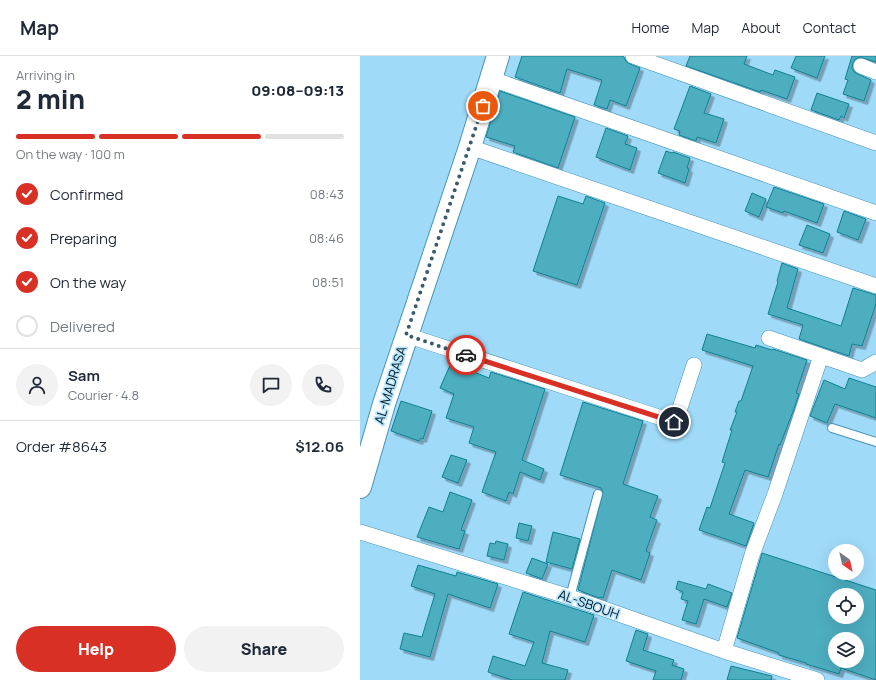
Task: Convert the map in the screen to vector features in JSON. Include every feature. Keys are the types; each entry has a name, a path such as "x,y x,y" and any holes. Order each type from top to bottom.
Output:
{"street":[{"name":"AL-MADRASA","path":"360,488 384,404 406,335 470,147 498,56"},
{"path":"633,56 876,143"},
{"path":"862,66 876,72"},
{"path":"492,79 876,213"},
{"path":"470,147 876,286"},
{"path":"406,335 674,422 694,365"},
{"path":"769,338 862,370 876,362"},
{"path":"724,651 752,555 775,494 821,356"},
{"name":"AL-SBOUH","path":"360,532 570,597 724,651 817,680"}],"lane":[{"path":"832,428 876,442"},
{"path":"570,597 598,494"}],"building":[{"path":"522,56 621,56 624,57 630,64 640,68 626,106 610,100 607,109 594,105 602,80 567,69 560,93 515,77"},
{"path":"690,56 747,56 744,64 773,75 775,70 795,77 787,99 761,90 760,92 686,66"},
{"path":"796,56 825,56 817,78 791,68"},
{"path":"852,56 876,56 876,62 860,57 855,59 853,63 852,68 854,72 871,80 864,101 843,94 848,80 845,79"},
{"path":"690,86 711,94 704,113 724,119 716,143 697,137 696,141 679,135 680,131 674,129"},
{"path":"500,91 575,117 558,168 513,152 515,146 486,137"},
{"path":"817,93 849,104 844,118 841,116 839,120 811,110"},
{"path":"606,128 628,136 625,144 637,148 630,170 596,157"},
{"path":"666,151 690,158 685,183 658,173"},
{"path":"774,187 824,204 817,223 784,211 783,213 766,207"},
{"path":"752,193 766,199 759,217 745,211"},
{"path":"558,196 583,204 586,196 605,203 577,285 533,271"},
{"path":"844,211 866,219 858,240 837,232"},
{"path":"807,225 830,234 823,253 799,245"},
{"path":"782,263 798,269 787,308 841,326 853,288 876,295 876,304 862,346 852,344 849,356 799,339 803,325 768,314"},
{"path":"707,334 755,348 756,345 772,350 773,349 807,360 796,393 799,394 794,409 780,445 779,444 768,477 745,470 729,514 754,523 746,546 699,530 707,507 710,508 725,463 722,462 732,430 730,430 737,412 735,412 739,401 741,401 753,366 702,350"},
{"path":"451,363 489,378 491,372 545,389 522,460 544,469 540,480 520,472 513,494 509,492 506,501 482,492 496,452 469,443 474,427 446,418 454,394 440,388"},
{"path":"849,378 876,387 876,418 835,404 827,423 810,416 824,380 845,389"},
{"path":"401,401 432,411 423,439 421,438 419,441 391,431"},
{"path":"583,402 643,421 623,484 658,496 650,517 657,520 646,551 650,553 641,580 612,570 603,598 599,598 578,590 603,492 601,488 560,475"},
{"path":"451,455 467,460 458,483 442,477"},
{"path":"450,492 472,500 461,530 465,531 459,549 417,537 429,507 443,512"},
{"path":"519,523 532,526 528,541 516,538"},
{"path":"553,532 580,539 572,569 546,562"},
{"path":"496,541 508,544 504,560 487,556 490,543 495,544"},
{"path":"762,553 828,574 828,580 845,580 876,590 876,680 841,668 839,674 779,655 779,653 737,638"},
{"path":"532,558 548,564 542,579 526,573"},
{"path":"418,565 456,576 457,572 498,584 490,608 448,594 430,657 400,649 404,633 422,637 435,594 411,586"},
{"path":"678,581 706,589 708,584 732,593 727,607 704,599 696,624 682,620 688,601 681,599 683,592 676,589"},
{"path":"523,592 594,615 585,642 550,631 542,663 568,670 565,680 512,680 488,672 493,656 525,666 534,642 509,634"},
{"path":"636,630 648,634 643,650 674,660 672,665 684,669 681,680 653,680 656,671 626,661"},
{"path":"731,666 772,676 771,680 727,680"}],"way so far":[{"path":"466,355 406,335 483,106"}],"route":[{"path":"466,355 674,422"}]}
